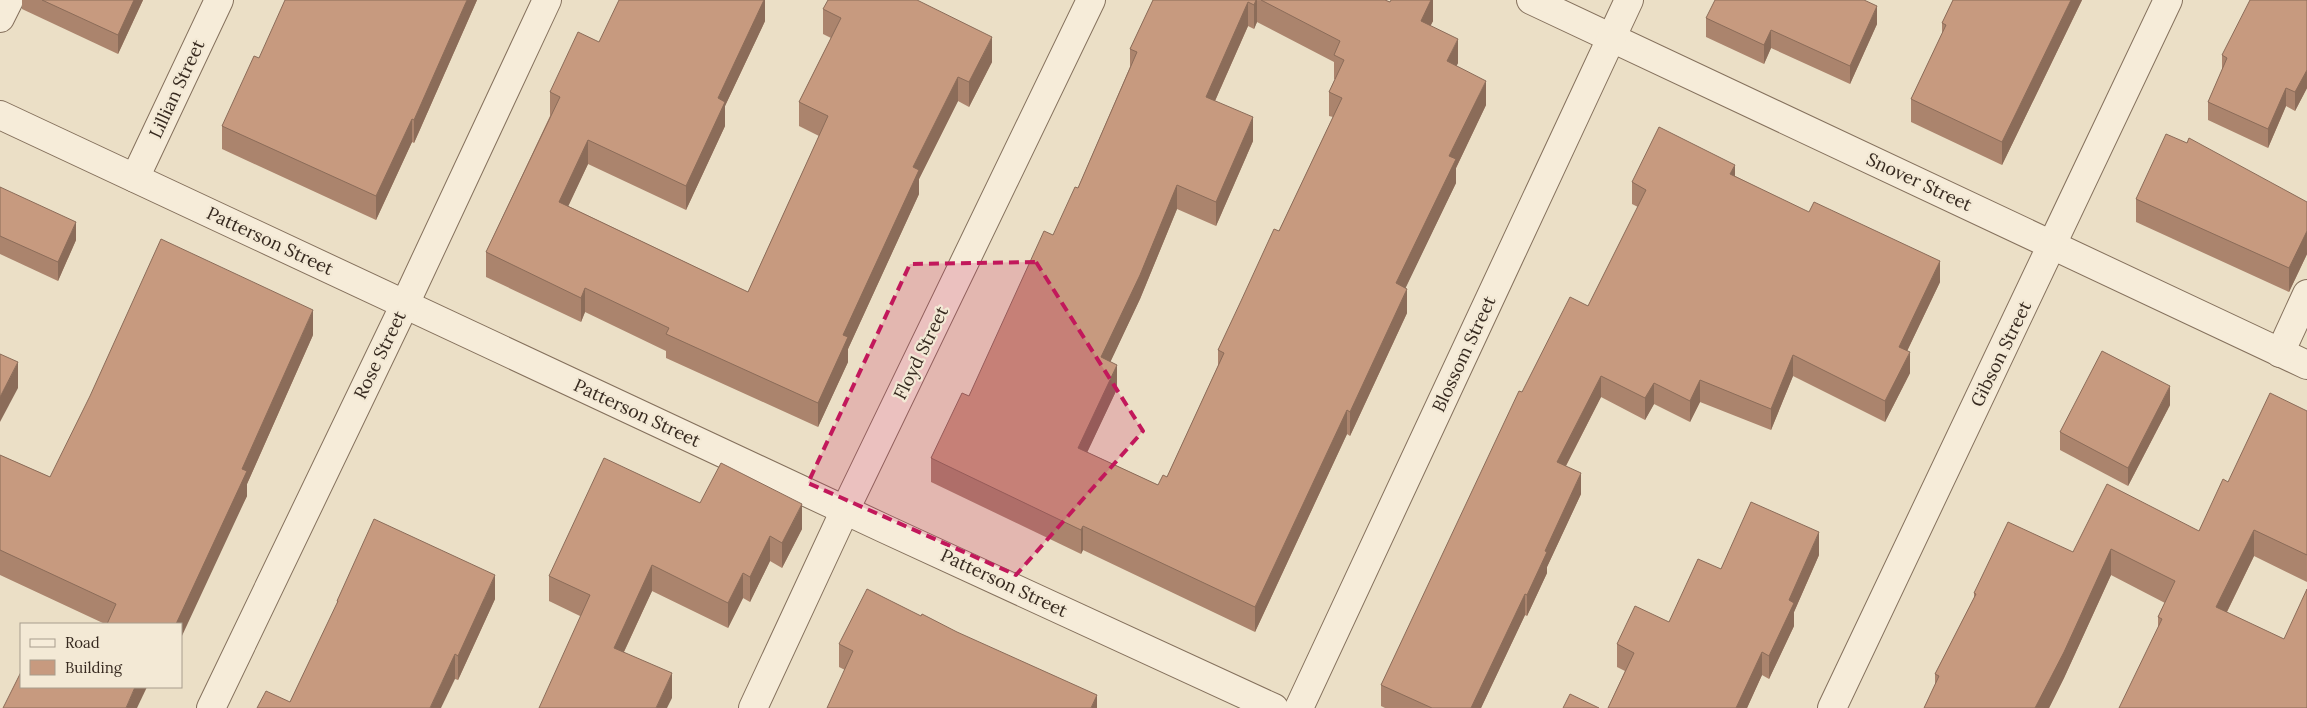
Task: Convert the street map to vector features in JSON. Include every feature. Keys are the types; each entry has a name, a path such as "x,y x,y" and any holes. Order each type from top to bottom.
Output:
{"street":[{"path":"0,18 9,0"},
{"name":"Lillian Street","path":"136,178 219,0"},
{"name":"Rose Street","path":"211,708 405,304 547,0"},
{"name":"Floyd Street","path":"753,708 845,510 1091,0"},
{"name":"Snover Street","path":"1531,0 2307,365"},
{"name":"Blossom Street","path":"1299,708 1630,0"},
{"name":"Gibson Street","path":"1832,708 2168,0"},
{"name":"Patterson Street","path":"0,115 845,510 1274,708"},
{"path":"2280,352 2307,294"}],"highlighted area":[{"path":"1036,262 1143,431 1016,575 808,483 910,264"}],"building":[{"path":"42,0 134,0 118,35"},
{"path":"285,0 467,0 414,120 412,119 376,196 222,126 254,56 259,58"},
{"path":"619,0 764,0 718,98 725,102 686,186 588,140 559,202 748,292 828,116 799,102 841,18 823,9 828,0 917,0 992,37 969,82 958,77 913,167 919,170 843,335 848,337 818,403 666,334 669,328 585,288 581,298 486,252 560,97 550,92 578,32 599,42"},
{"path":"1153,0 1256,0 1254,5 1248,2 1206,97 1253,117 1216,202 1177,185 1140,275 1101,357 1117,365 1078,448 1158,485 1163,475 1167,477 1224,353 1218,350 1274,229 1279,231 1342,98 1329,92 1344,60 1334,55 1340,41 1261,0 1385,0 1390,2 1391,0 1431,0 1421,21 1458,39 1447,61 1486,81 1449,156 1456,159 1396,283 1407,289 1350,412 1347,410 1255,607 1083,526 1081,530 931,458 962,393 969,396 1044,231 1053,235 1075,187 1078,188 1137,52 1130,49"},
{"path":"1715,0 1864,0 1877,6 1850,66 1771,30 1764,45 1706,18"},
{"path":"1953,0 2071,0 2002,142 1911,99 1946,25 1942,23"},
{"path":"2250,0 2307,0 2307,70 2295,92 2286,88 2268,129 2208,102 2227,58 2222,55"},
{"path":"1659,127 1735,165 1730,174 1809,212 1814,202 1940,261 1899,347 1910,352 1885,401 1793,355 1771,409 1700,380 1690,401 1654,383 1645,398 1601,376 1557,462 1581,473 1527,595 1525,594 1471,708 1432,708 1381,685 1519,391 1522,392 1570,297 1588,306 1646,190 1632,182"},
{"path":"2166,134 2187,143 2189,138 2307,202 2307,231 2289,268 2136,199"},
{"path":"0,187 76,222 58,262 0,236"},
{"path":"161,239 313,310 242,469 247,471 176,623 107,623 116,604 0,550 0,455 50,477 90,396"},
{"path":"2102,351 2170,386 2128,468 2060,432"},
{"path":"0,354 18,362 0,397"},
{"path":"2270,393 2307,411 2307,555 2254,530 2216,607 2284,639 2307,589 2307,708 2119,708 2162,619 2158,617 2175,581 2111,549 2064,652 2035,708 1924,708 1939,676 1935,674 1976,594 1974,593 2008,522 2073,552 2107,484 2199,531 2223,479 2228,482"},
{"path":"604,458 700,503 721,463 802,504 782,543 770,536 750,577 743,573 728,603 652,565 614,648 672,673 656,708 539,708 590,595 549,576"},
{"path":"1751,502 1819,532 1789,600 1794,603 1769,656 1762,652 1736,708 1608,708 1634,653 1617,644 1635,606 1669,622 1698,559 1721,569"},
{"path":"374,519 495,575 458,656 455,654 430,708 257,708 266,691 290,702"},
{"path":"867,589 921,616 922,614 957,632 1097,695 1091,708 827,708 853,651 839,644"},
{"path":"20,674 20,688 135,688 126,708 3,708"},
{"path":"1570,694 1599,708 1563,708"}]}
